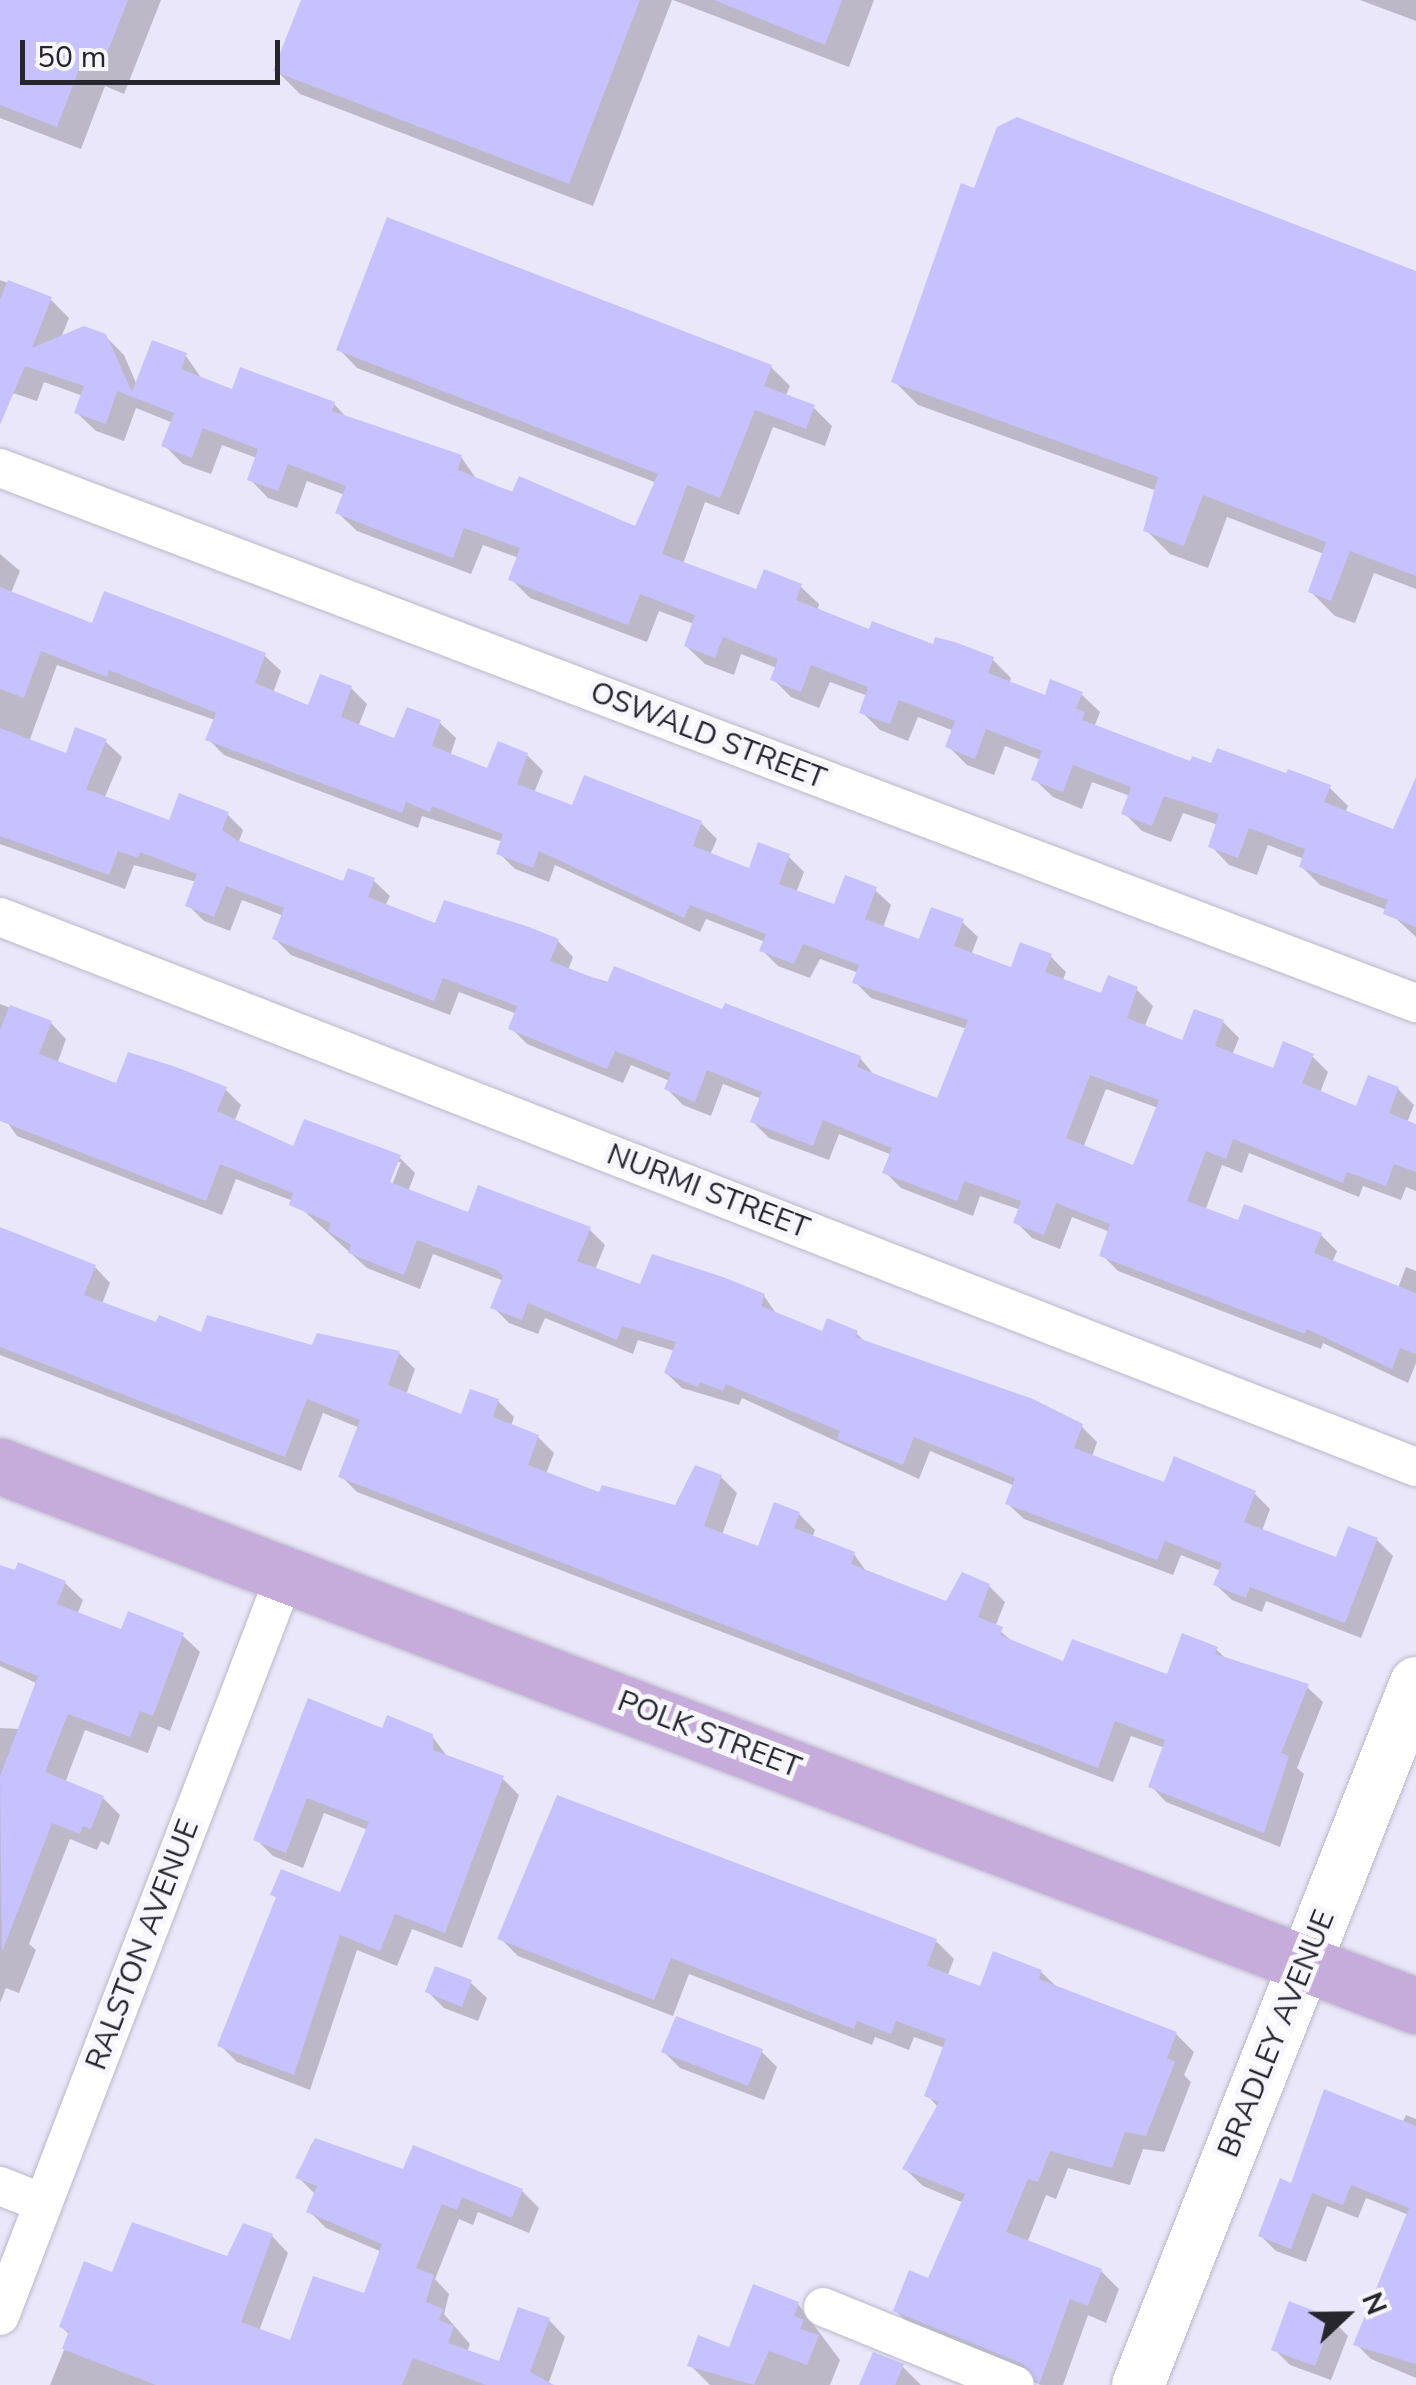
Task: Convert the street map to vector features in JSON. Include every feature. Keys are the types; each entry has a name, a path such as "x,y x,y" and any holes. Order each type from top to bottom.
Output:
{"main road":[{"name":"POLK STREET","path":"0,1466 1416,2006"}],"street":[{"name":"OSWALD STREET","path":"0,468 1416,1003"},
{"name":"NURMI STREET","path":"0,917 1416,1466"},
{"name":"RALSTON AVENUE","path":"0,2316 286,1573"},
{"name":"BRADLEY AVENUE","path":"1138,2385 1416,1684"},
{"path":"0,2186 43,2203"},
{"path":"823,2307 1015,2385"}],"building":[{"path":"0,0 128,0 100,71 81,64 57,127 0,105"},
{"path":"301,0 640,0 569,184 273,71"},
{"path":"714,0 842,0 825,45"},
{"path":"1017,117 1416,271 1416,576 1350,551 1331,601 1308,592 1326,542 1203,495 1184,546 1143,531 1158,477 891,382 961,183 974,188 997,127"},
{"path":"387,217 772,365 764,386 815,405 806,429 755,410 720,498 687,485 662,554 756,589 764,569 802,584 796,600 869,629 872,621 933,644 935,637 955,642 994,657 988,673 1045,695 1050,679 1083,692 1076,708 1085,712 1082,720 1190,761 1192,756 1211,763 1217,748 1286,773 1288,769 1331,785 1324,802 1393,829 1416,777 1416,927 1383,914 1388,900 1299,867 1305,849 1249,828 1238,858 1208,847 1219,814 1164,796 1152,826 1121,814 1131,787 1073,765 1063,792 1031,780 1042,751 986,729 975,759 945,747 955,721 899,700 890,724 859,713 868,687 811,665 801,692 770,680 778,659 723,637 715,658 684,646 695,615 640,594 628,625 508,580 520,548 464,528 453,558 398,538 335,513 346,486 288,464 278,491 247,480 258,449 203,428 192,458 161,446 174,413 117,391 106,424 74,413 84,386 25,366 0,425 0,300 8,280 52,297 32,348 84,326 106,334 132,392 152,340 187,353 181,369 232,389 240,367 335,402 332,411 462,455 458,470 512,492 519,476 635,526 658,474 336,350"},
{"path":"0,587 92,623 104,591 266,653 255,683 308,705 320,674 352,686 341,717 394,738 407,707 441,720 432,746 487,768 498,741 528,753 517,784 572,805 584,775 702,821 693,846 749,868 758,842 790,854 779,884 834,904 845,875 877,887 865,919 919,939 931,907 964,919 954,946 1011,967 1020,942 1052,954 1045,972 1101,993 1108,975 1138,987 1127,1018 1182,1040 1194,1009 1224,1020 1215,1046 1273,1068 1283,1041 1314,1054 1302,1083 1356,1106 1368,1075 1399,1087 1389,1113 1416,1124 1416,1172 1394,1164 1386,1186 1347,1172 1343,1183 1233,1139 1226,1159 1206,1151 1187,1201 1238,1220 1244,1204 1322,1233 1314,1253 1416,1293 1416,1354 1400,1348 1392,1369 1307,1329 1305,1334 1099,1256 1110,1224 1056,1203 1044,1235 1013,1223 1021,1201 964,1181 957,1201 882,1173 892,1148 823,1120 813,1146 750,1122 762,1092 707,1070 695,1102 664,1089 671,1073 615,1051 607,1069 508,1029 517,1006 443,978 434,1001 272,939 284,908 226,886 214,917 185,906 197,874 140,852 138,858 118,851 109,875 0,836 0,728 66,753 75,727 107,739 86,789 169,820 179,793 229,812 222,830 237,840 343,881 348,868 375,878 368,897 435,923 444,900 529,927 559,939 550,961 607,983 614,966 722,1009 725,1003 861,1056 857,1067 937,1098 968,1020 852,983 859,965 803,944 794,964 759,951 766,934 690,905 684,918 539,851 533,868 496,854 503,834 432,806 430,812 406,802 402,813 205,740 216,713 109,670 107,677 41,651 24,698 0,689","holes":["1090,1075 1159,1100 1133,1165 1066,1138"]},
{"path":"10,1005 52,1021 39,1054 116,1083 128,1052 176,1067 227,1087 217,1111 293,1146 304,1119 401,1155 390,1182 468,1212 478,1185 591,1227 577,1261 640,1284 652,1254 723,1277 765,1294 761,1306 822,1331 827,1318 858,1331 855,1337 1033,1399 1083,1424 1074,1448 1164,1482 1174,1456 1256,1491 1244,1522 1336,1557 1348,1526 1378,1538 1345,1623 1250,1587 1246,1598 1213,1585 1222,1563 1165,1541 1157,1560 1005,1504 1015,1478 914,1437 903,1465 837,1439 840,1431 726,1384 723,1391 700,1382 698,1387 664,1373 676,1342 622,1326 617,1340 528,1303 522,1320 490,1308 503,1276 497,1270 417,1240 404,1275 348,1253 351,1245 328,1231 331,1223 289,1205 293,1193 220,1164 206,1201 0,1121 0,1030"},
{"path":"0,1227 96,1265 84,1295 156,1322 159,1315 201,1332 207,1315 312,1345 317,1333 400,1351 388,1385 461,1414 470,1389 499,1399 493,1417 539,1435 528,1465 599,1492 602,1485 675,1505 695,1465 722,1475 704,1526 758,1546 774,1502 800,1512 794,1528 855,1552 851,1564 946,1601 962,1572 990,1584 978,1617 1003,1627 1000,1635 1063,1661 1072,1639 1167,1674 1182,1633 1218,1647 1215,1654 1309,1684 1281,1753 1289,1756 1264,1833 1148,1787 1165,1740 1115,1721 1098,1768 338,1477 360,1420 307,1399 285,1457 0,1347"},
{"path":"18,1562 66,1581 57,1604 121,1629 128,1611 184,1633 153,1716 140,1711 130,1737 68,1714 45,1772 104,1796 91,1829 83,1826 80,1834 52,1823 2,1952 0,1776 38,1676 0,1661 0,1565 15,1570"},
{"path":"308,1698 382,1728 387,1715 433,1734 433,1750 504,1776 445,1933 395,1914 380,1951 340,1935 294,2075 217,2046 276,1897 270,1895 281,1869 340,1892 369,1822 307,1798 286,1853 253,1840"},
{"path":"557,1795 937,1939 927,1966 980,1986 993,1951 1042,1970 1039,1979 1177,2032 1167,2058 1175,2062 1146,2136 1125,2132 1112,2168 1050,2151 1038,2182 1028,2179 1006,2232 1102,2269 1088,2306 1070,2299 1039,2385 1023,2364 893,2311 909,2270 928,2278 965,2194 902,2169 939,2102 924,2096 946,2039 896,2021 891,2034 857,2021 854,2029 671,1958 654,2000 497,1939"},
{"path":"435,1966 472,1980 462,2007 425,1992"},
{"path":"676,2016 763,2049 748,2086 661,2052"},
{"path":"1324,2089 1416,2126 1416,2364 1353,2345 1409,2208 1351,2185 1343,2205 1312,2193 1291,2249 1258,2236 1280,2178 1291,2183"},
{"path":"315,2138 403,2169 413,2145 523,2189 512,2218 462,2197 457,2210 442,2204 416,2268 434,2275 426,2302 443,2309 439,2320 454,2326 448,2343 499,2361 518,2307 550,2318 530,2372 554,2385 486,2385 413,2358 402,2385 156,2385 62,2349 69,2331 59,2327 84,2261 112,2272 132,2222 227,2256 243,2223 273,2234 241,2322 290,2340 313,2276 364,2293 382,2244 306,2212 317,2186 295,2178"},
{"path":"753,2284 799,2302 794,2316 804,2320 800,2329 819,2335 807,2365 769,2351 754,2385 687,2366 698,2335 729,2347"},
{"path":"1289,2301 1333,2318 1315,2366 1271,2350"},
{"path":"873,2352 904,2364 895,2385 859,2385"}]}
